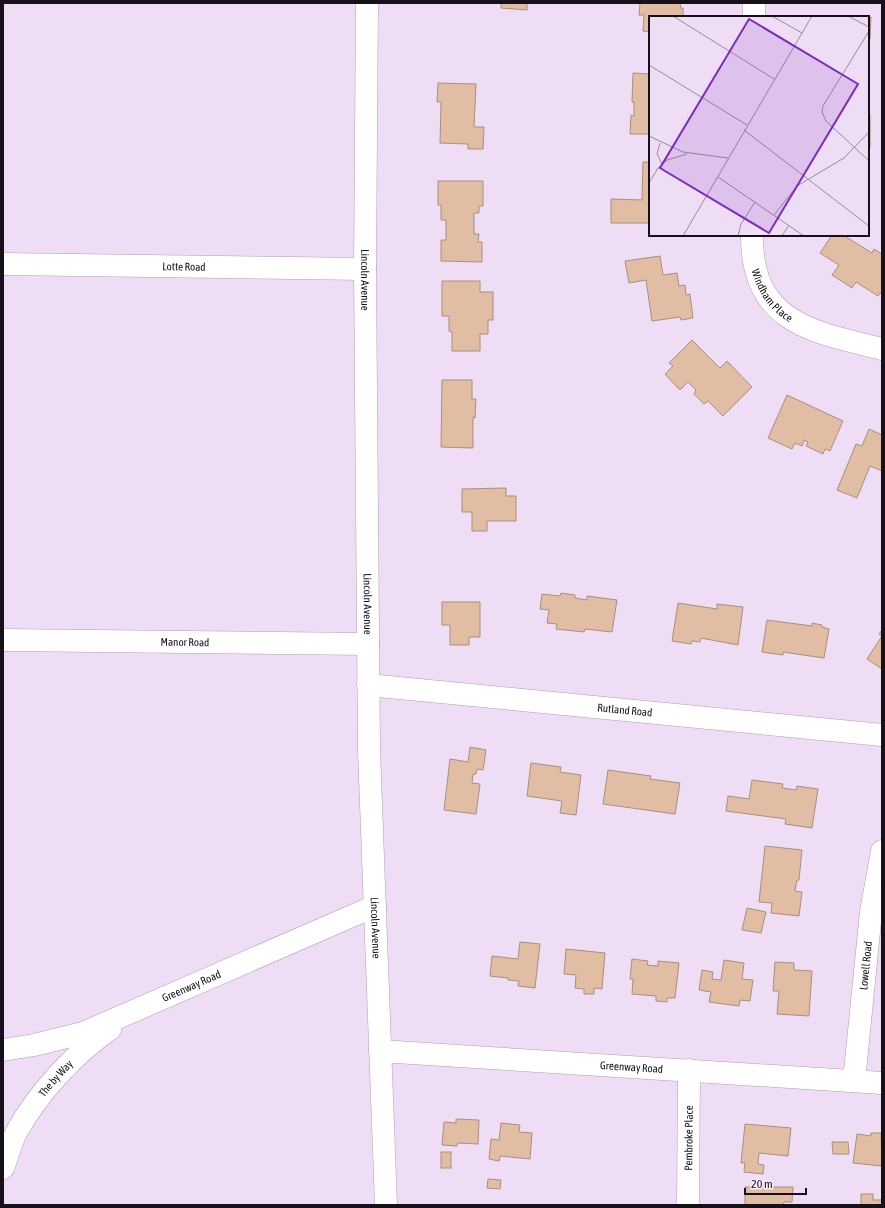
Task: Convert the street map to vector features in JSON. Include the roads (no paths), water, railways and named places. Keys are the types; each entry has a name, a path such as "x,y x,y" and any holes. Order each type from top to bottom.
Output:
{"street":[{"name":"Lincoln Avenue","path":"367,3 365,269 368,685 386,1205"},
{"path":"754,3 754,16"},
{"name":"Windham Place","path":"752,236 751,252 757,276 766,295 780,311 798,325 822,334 882,349"},
{"name":"Lotte Road","path":"3,264 365,269"},
{"name":"Manor Road","path":"3,640 368,644"},
{"name":"Rutland Road","path":"368,685 882,735"},
{"name":"Lowell Road","path":"854,1081 870,912 882,851"},
{"name":"Greenway Road","path":"3,1050 34,1045 83,1033 375,906"},
{"name":"The by Way","path":"3,1168 17,1131 44,1091 72,1062 102,1035 135,1011"},
{"name":"Greenway Road","path":"380,1051 882,1083"},
{"name":"Pembroke Place","path":"688,1205 689,1070"}]}
